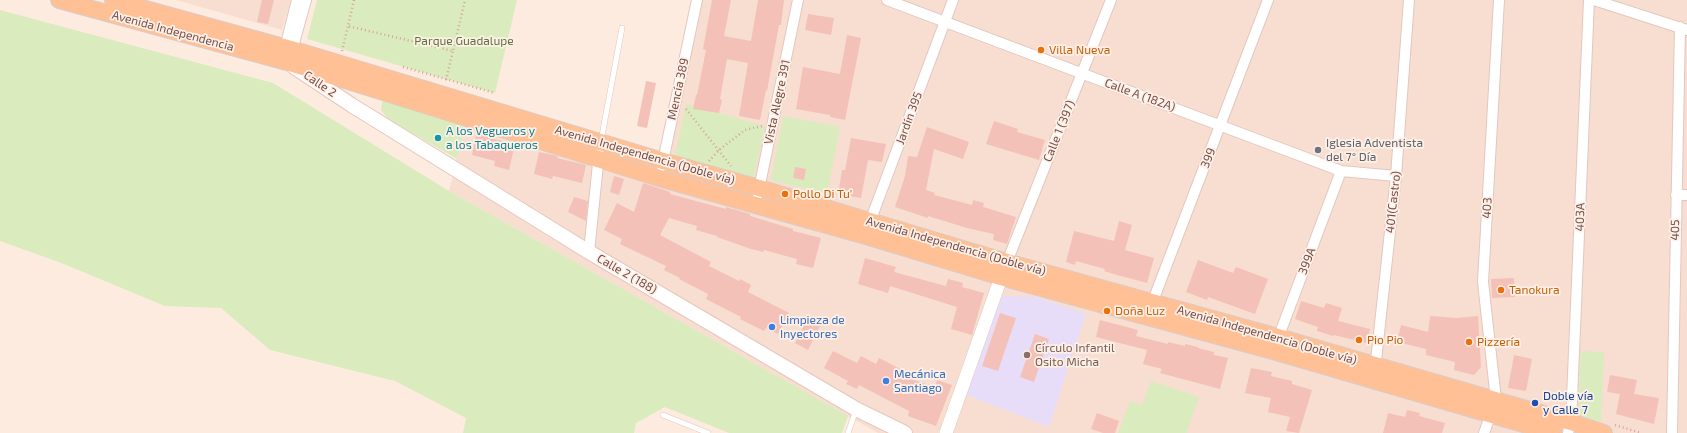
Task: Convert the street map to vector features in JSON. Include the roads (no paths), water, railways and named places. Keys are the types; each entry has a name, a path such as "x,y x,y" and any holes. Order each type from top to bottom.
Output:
{"main road":[{"name":"Avenida Independencia","path":"59,0 289,53 309,54"},
{"name":"Avenida Independencia","path":"113,0 289,53"},
{"name":"Calle 2","path":"289,53 353,106"},
{"name":"Avenida Independencia (Doble vía)","path":"289,53 485,123 659,178 756,204 868,228 1007,262 1150,309 1493,407 1570,428 1604,433"},
{"name":"Avenida Independencia (Doble vía)","path":"309,54 340,56 600,142 759,188 1001,277 1150,309"},
{"name":"Calle 2 (188)","path":"353,106 589,252 856,409 905,433"},
{"name":"Avenida Independencia (Doble vía)","path":"1493,407 1554,433"}],"street":[{"path":"289,53 297,0"},
{"path":"289,53 306,0"},
{"name":"Mencía 389","path":"659,178 697,0"},
{"name":"Vista Alegre 391","path":"756,204 798,0"},
{"name":"Calle A (182A)","path":"887,0 1341,171 1396,176"},
{"name":"Jardín 395","path":"868,228 953,0"},
{"name":"Calle 1 (397)","path":"1007,262 1112,0"},
{"name":"399","path":"1150,309 1268,0"},
{"name":"401(Castro)","path":"1374,373 1396,176 1409,0"},
{"name":"403","path":"1493,407 1483,282 1500,0"},
{"name":"403A","path":"1570,428 1589,0"},
{"path":"1594,0 1683,29"},
{"name":"405","path":"1672,433 1676,195 1683,29"},
{"path":"589,252 600,142"},
{"name":"399A","path":"1276,344 1341,171"},
{"path":"1676,195 1687,195"},
{"path":"946,433 1007,262"},
{"path":"1484,433 1493,407"}],"lane":[{"path":"600,142 622,28"},
{"path":"848,433 856,409"},
{"path":"663,414 708,433"}],"place":[{"name":"Villa Nueva","path":"1041,50"},
{"name":"A los Vegueros y a los Tabaqueros","path":"438,138"},
{"name":"Iglesia Adventista del 7° Día","path":"1318,150"},
{"name":"Pollo Di Tu'","path":"785,194"},
{"name":"Tanokura","path":"1501,290"},
{"name":"Doña Luz","path":"1107,311"},
{"name":"Limpieza de Inyectores","path":"772,327"},
{"name":"Pio Pio","path":"1359,340"},
{"name":"Pizzería","path":"1469,342"},
{"name":"Círculo Infantil Osito Micha","path":"1027,355"},
{"name":"Mecánica Santiago","path":"886,381"},
{"name":"Doble vía y Calle 7","path":"1535,403"}],"park label":[{"name":"Parque Guadalupe","path":"464,41"}]}
